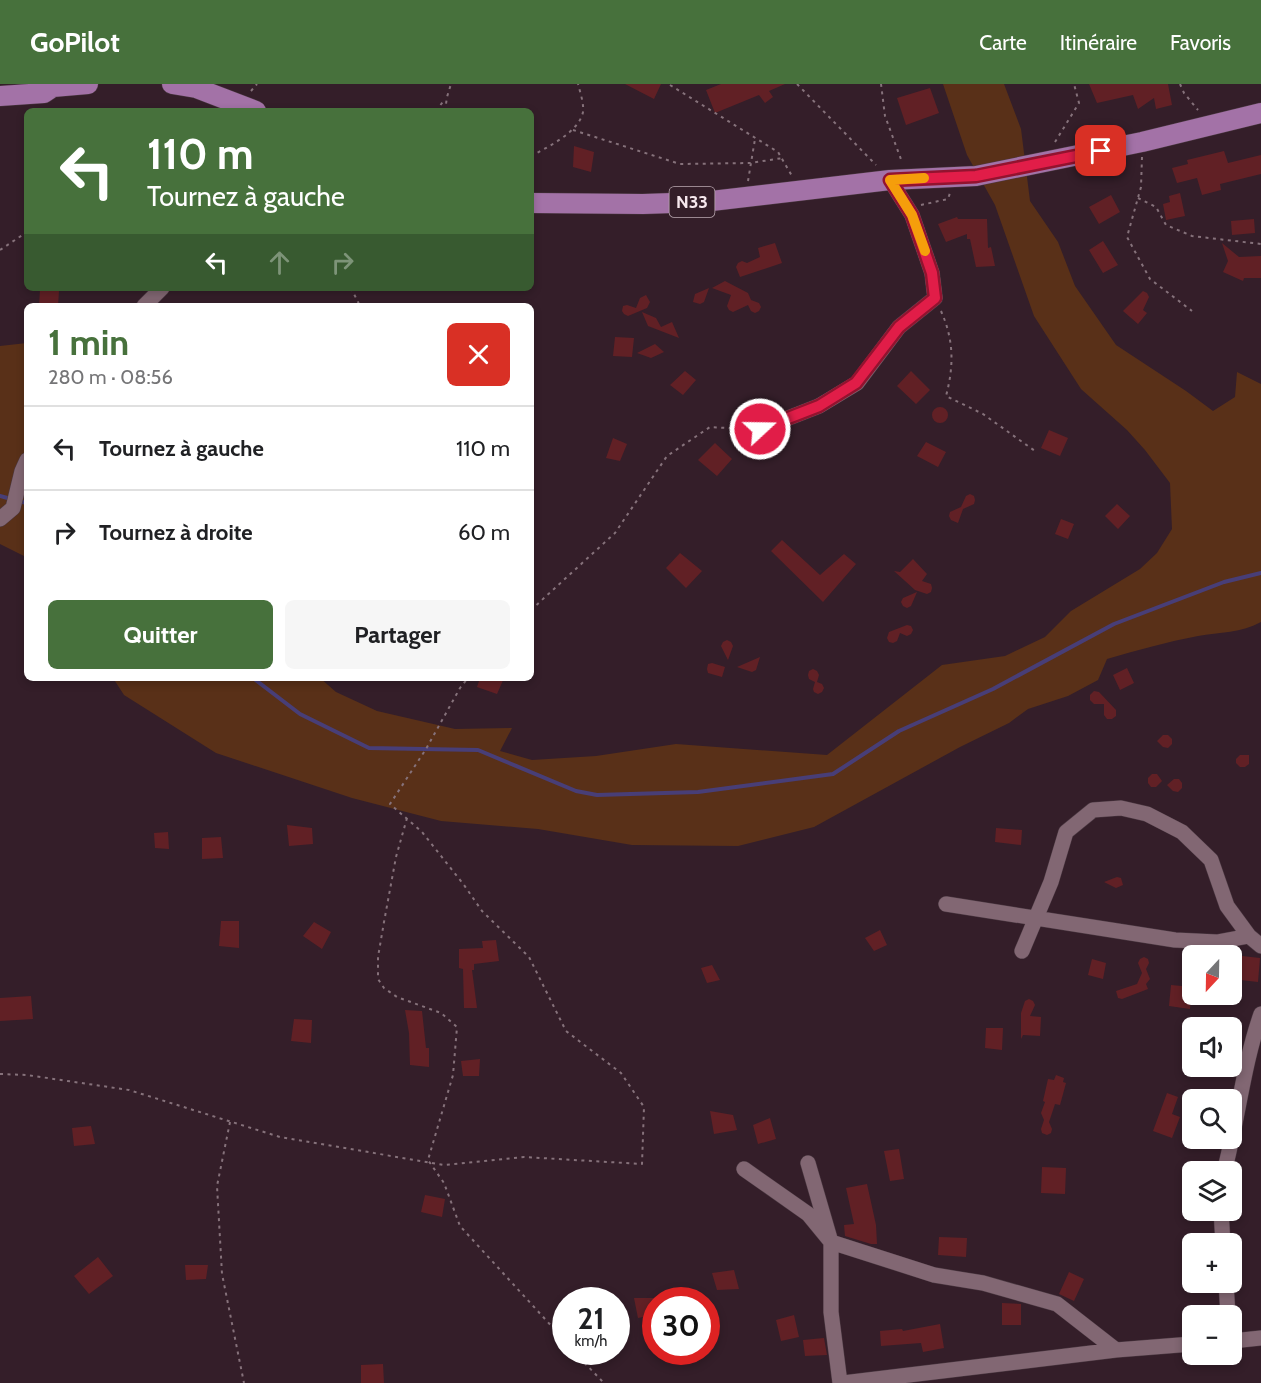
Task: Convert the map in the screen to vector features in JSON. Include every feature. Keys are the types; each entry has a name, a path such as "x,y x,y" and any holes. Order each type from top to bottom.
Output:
{"main road":[{"path":"0,96 44,93 54,86 88,84"},
{"path":"172,84 196,88 248,108"},
{"name":"N33","path":"534,203 643,204 745,198 899,179 958,177 1040,164 1261,113"}],"street":[{"path":"760,429 819,406 856,383 899,327 935,298 932,273 899,179"},
{"path":"147,303 159,291"},
{"path":"0,519 12,508 24,467"},
{"path":"1022,951 1052,882 1066,832 1093,810 1121,808 1147,814 1182,832 1212,860 1227,906 1255,941"},
{"path":"946,904 1175,940 1255,941"},
{"path":"1227,1161 1252,1041 1261,1014"},
{"path":"808,1163 831,1242 831,1312 842,1383 1116,1350 1182,1345"},
{"path":"744,1169 808,1214 831,1242 934,1275 983,1283 1057,1304 1116,1350"},
{"path":"1242,1340 1261,1338"}],"path":[{"path":"445,108 451,84"},
{"path":"573,130 583,110 578,84"},
{"path":"797,84 899,179"},
{"path":"880,84 899,179"},
{"path":"1040,164 1079,103 1074,84"},
{"path":"1180,84 1184,93 1211,126"},
{"path":"670,85 778,152 800,192"},
{"path":"438,108 447,97"},
{"path":"534,154 573,130 680,164 750,163 783,158"},
{"path":"745,198 755,138"},
{"path":"1142,142 1141,187 1127,237 1150,279 1192,310"},
{"path":"908,208 948,199 958,177"},
{"path":"1138,198 1156,207 1166,225 1192,236 1261,244"},
{"path":"0,250 24,234"},
{"path":"935,298 949,329 952,371 946,396 983,414 1035,452"},
{"path":"534,607 615,533 668,456 710,427 760,429"},
{"path":"0,1074 27,1075 129,1090 280,1137 444,1165 524,1156 642,1164 644,1107 621,1073 566,1031 529,957 482,911 422,832 390,804 426,749 466,681"},
{"path":"407,818 396,857 384,922 378,957 378,979 384,988 397,997 441,1013 457,1027 453,1076 428,1160 444,1183 460,1226 552,1327"},
{"path":"230,1122 217,1186 222,1274 244,1383"},
{"path":"587,1365 604,1383"}],"shaded area":[{"path":"943,84 1004,84 1021,129 1030,201 1058,242 1075,286 1116,345 1213,411 1235,397 1237,372 1261,384 1261,622 1238,630 1175,641 1107,659 1098,680 1068,696 1028,709 1009,723 960,747 814,827 738,846 632,845 538,829 441,821 352,798 216,753 124,695 115,681 323,681 336,692 377,711 455,729 512,728 500,751 532,760 596,756 676,744 827,755 942,665 1005,656 1045,637 1071,611 1140,569 1157,553 1172,529 1170,483 1127,430 1081,389 1034,316 995,205 967,155"},
{"path":"24,343 24,556 0,544 0,346"}],"building":[{"path":"625,84 661,84 654,99"},
{"path":"721,84 785,84 769,91 773,97 765,103 759,95 715,113 706,90"},
{"path":"1089,84 1168,84 1172,105 1156,109 1154,98 1138,109 1133,95 1097,103"},
{"path":"930,88 939,113 906,125 897,98"},
{"path":"574,146 594,152 591,172 573,167"},
{"path":"1224,151 1228,163 1261,155 1261,174 1220,184 1221,190 1202,195 1197,178 1177,183 1172,168 1188,164 1187,160"},
{"path":"1180,193 1185,216 1166,220 1163,204 1170,202 1169,196"},
{"path":"1111,195 1120,212 1099,224 1089,207"},
{"path":"957,217 958,219 987,219 988,248 991,247 995,266 976,267 967,234 946,242 938,224"},
{"path":"1254,219 1255,233 1232,235 1231,221"},
{"path":"1103,241 1118,265 1103,273 1089,250"},
{"path":"775,243 782,263 740,277 736,267 738,263 742,261 747,263 760,257 758,248"},
{"path":"1222,243 1239,257 1261,256 1261,278 1244,278 1243,281 1223,272 1228,261"},
{"path":"725,281 748,293 751,300 759,303 761,307 759,311 755,313 751,311 748,305 733,312 729,310 727,306 731,295 712,288"},
{"path":"709,288 704,302 700,304 693,302 695,294"},
{"path":"40,291 59,291 58,303 39,303"},
{"path":"1143,291 1149,297 1143,310 1147,313 1138,324 1123,311"},
{"path":"646,295 650,302 647,308 628,316 624,314 623,306 636,308 640,298"},
{"path":"642,312 656,318 661,327 672,322 679,338 648,326"},
{"path":"615,337 634,338 632,357 613,356"},
{"path":"655,344 664,352 651,358 637,353"},
{"path":"685,371 696,380 683,395 670,385"},
{"path":"911,371 930,390 916,404 897,386"},
{"path":"937,407 943,407 948,415 946,421 937,423 932,418 932,412"},
{"path":"1049,430 1068,438 1060,456 1041,448"},
{"path":"613,438 627,444 620,461 606,458"},
{"path":"926,442 946,452 938,467 917,456"},
{"path":"715,443 732,459 717,476 698,460"},
{"path":"970,494 974,496 974,504 963,509 958,523 951,520 950,512 961,507 966,496"},
{"path":"1117,504 1130,516 1118,529 1105,516"},
{"path":"1061,519 1074,524 1068,539 1055,534"},
{"path":"782,540 820,575 844,554 856,564 823,602 771,551"},
{"path":"680,553 702,571 686,588 666,568"},
{"path":"913,559 927,574 922,581 931,584 931,592 927,594 915,590 894,571 900,572"},
{"path":"917,592 911,606 907,608 903,606 901,602 903,598"},
{"path":"907,625 913,630 911,634 907,636 900,633 897,641 889,642 887,638 889,632"},
{"path":"727,640 733,646 728,660 721,646"},
{"path":"760,657 756,670 752,672 737,667"},
{"path":"708,664 725,667 722,677 708,673"},
{"path":"1127,668 1134,683 1120,690 1113,675"},
{"path":"813,669 819,675 817,682 824,688 818,694 813,689 815,682 809,679 808,675"},
{"path":"479,681 503,681 497,694 477,687"},
{"path":"1094,691 1099,692 1116,710 1116,716 1107,719 1104,715 1104,704 1094,704 1090,700 1090,695"},
{"path":"1163,735 1168,735 1172,739 1172,744 1168,748 1163,747 1157,741"},
{"path":"1240,755 1249,755 1249,764 1245,767 1240,767 1236,763"},
{"path":"1152,774 1157,774 1162,781 1156,787 1151,787 1148,783 1148,778"},
{"path":"1174,779 1179,779 1182,783 1182,788 1178,792 1173,791 1167,785"},
{"path":"287,825 312,828 313,844 289,846"},
{"path":"996,828 1022,830 1021,845 995,842"},
{"path":"168,832 169,849 155,848 154,833"},
{"path":"221,837 223,858 202,859 202,838"},
{"path":"1117,877 1121,878 1123,885 1116,888 1104,882"},
{"path":"221,921 239,921 239,948 219,946"},
{"path":"314,922 331,932 322,949 303,936"},
{"path":"880,930 887,945 874,951 865,938"},
{"path":"496,940 499,961 474,964 474,970 472,970 477,1008 464,1008 463,969 459,968 459,949 483,948 482,941"},
{"path":"1242,956 1260,958 1258,982 1242,980"},
{"path":"1144,957 1149,963 1146,969 1150,979 1146,984 1148,989 1122,999 1118,998 1116,991 1137,984 1142,973 1138,963"},
{"path":"1092,959 1106,963 1103,979 1088,975"},
{"path":"712,965 720,980 707,983 701,968"},
{"path":"1171,985 1182,986 1182,1005 1190,1005 1190,1009 1169,1006"},
{"path":"31,996 33,1019 0,1021 0,998"},
{"path":"1029,999 1035,1005 1030,1016 1041,1017 1040,1036 1023,1035 1021,1039 1021,1013 1025,1001"},
{"path":"405,1010 422,1011 426,1048 429,1048 429,1067 410,1065 409,1033"},
{"path":"294,1019 312,1020 311,1043 291,1041"},
{"path":"986,1028 1003,1028 1002,1050 985,1048"},
{"path":"480,1059 479,1076 463,1076 461,1061"},
{"path":"1056,1075 1064,1078 1063,1082 1066,1083 1060,1105 1055,1104 1049,1122 1051,1133 1047,1135 1042,1133 1044,1120 1041,1113 1048,1079 1054,1080"},
{"path":"1167,1093 1178,1097 1172,1114 1180,1117 1172,1138 1153,1131"},
{"path":"710,1111 733,1115 737,1130 714,1134"},
{"path":"770,1118 776,1139 758,1144 753,1125"},
{"path":"91,1126 95,1144 74,1146 72,1128"},
{"path":"899,1149 904,1179 890,1181 884,1151"},
{"path":"1042,1167 1066,1168 1065,1194 1041,1193"},
{"path":"867,1184 876,1225 877,1244 845,1236 844,1225 854,1224 846,1188"},
{"path":"425,1195 445,1199 442,1217 421,1212"},
{"path":"939,1237 967,1238 966,1257 938,1255"},
{"path":"98,1257 113,1276 89,1294 74,1276"},
{"path":"185,1265 208,1265 206,1279 186,1280"},
{"path":"734,1270 739,1289 720,1290 720,1287 716,1287 712,1273"},
{"path":"1069,1272 1084,1279 1074,1301 1059,1294"},
{"path":"634,1298 642,1298 642,1317 638,1318"},
{"path":"1002,1303 1021,1304 1021,1325 1002,1325"},
{"path":"794,1315 799,1337 781,1341 776,1320"},
{"path":"940,1324 944,1348 923,1352 921,1343 881,1346 880,1331 902,1329 903,1331"},
{"path":"824,1338 827,1355 805,1356 803,1340"},
{"path":"383,1364 384,1383 361,1383 361,1365"}],"waterway":[{"path":"0,496 11,499"},
{"path":"18,501 24,502"},
{"path":"257,681 300,714 369,748 478,750 576,791 597,795 698,792 833,774 899,731 993,689 1114,624 1224,582 1261,573"}],"slow traffic":[{"path":"924,178 890,180 912,215 925,251"}],"route":[{"path":"760,429 819,406 856,383 899,327 935,298 932,273 912,215 890,180 976,176 1101,151"}]}
